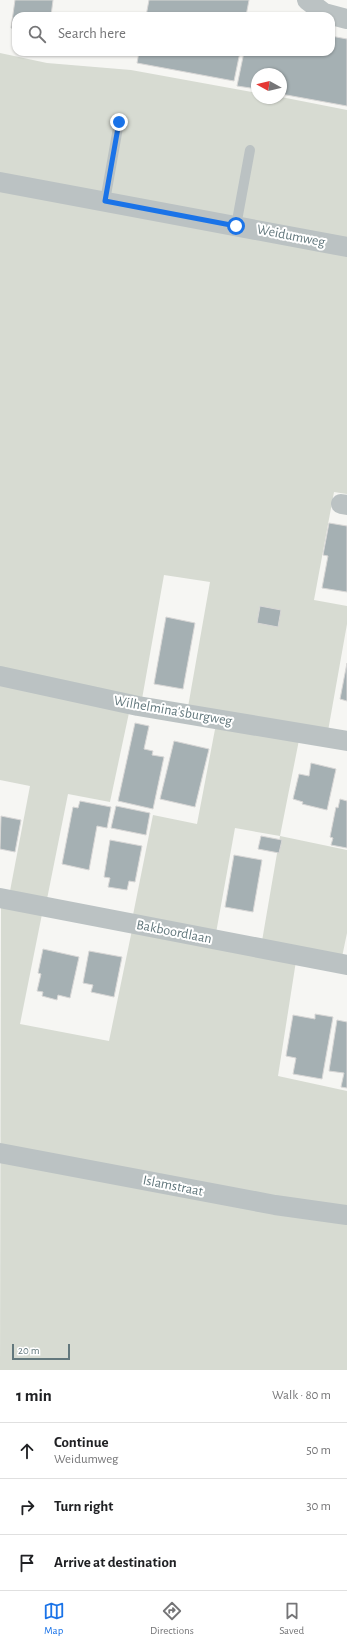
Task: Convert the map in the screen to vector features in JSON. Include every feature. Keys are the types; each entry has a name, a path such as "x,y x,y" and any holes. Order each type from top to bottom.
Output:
{"street":[{"path":"307,0 323,12"},
{"path":"335,16 347,19"},
{"name":"Weidumweg","path":"0,182 347,247"},
{"name":"Wilhelmina'sburgweg","path":"0,676 138,706 347,741"},
{"name":"Bakboordlaan","path":"0,898 347,965"},
{"name":"Islamstraat","path":"0,1153 275,1205 347,1215"}],"lane":[{"path":"105,201 119,122"},
{"path":"236,226 250,150"}],"shaded area":[{"path":"0,53 47,63 131,70 251,92 251,104 287,104 287,98 347,110 347,242 0,178"},
{"path":"0,187 347,252 347,494 334,492 314,600 347,606 347,624 328,731 188,707 210,582 164,575 142,699 0,670"},
{"path":"0,680 130,708 110,802 68,794 47,899 10,891 30,786 0,780"},
{"path":"216,724 299,740 280,836 235,828 216,933 133,915 153,815 197,824"},
{"path":"280,836 347,850 347,933 342,957 262,941"},
{"path":"1,906 42,914 20,1024 109,1041 132,930 296,961 278,1076 347,1091 347,1370 0,1370"}],"building":[{"path":"15,0 53,0 52,12 13,12"},
{"path":"149,0 249,0 247,12 147,12"},
{"path":"335,37 347,39 347,106 287,95 287,68 251,68 251,88 237,86 243,56 335,56"},
{"path":"138,56 239,56 234,81 137,63"},
{"path":"329,523 347,526 347,592 322,588 328,556 323,555"},
{"path":"260,606 281,610 278,627 257,623"},
{"path":"166,617 195,623 183,689 154,684"},
{"path":"347,663 347,701 340,699"},
{"path":"135,723 149,726 144,749 153,751 152,755 164,757 153,809 118,801"},
{"path":"174,741 209,749 195,807 160,799"},
{"path":"311,763 336,769 327,810 302,804 303,802 293,799 299,774 309,776"},
{"path":"340,799 347,801 347,848 331,845 333,838 330,837 336,807 338,808"},
{"path":"80,801 111,807 107,828 97,826 89,870 62,864 73,807 78,808"},
{"path":"116,806 150,813 146,835 111,828"},
{"path":"1,816 21,820 15,852 0,849"},
{"path":"261,836 282,840 279,853 258,849"},
{"path":"110,840 142,846 135,882 129,881 127,890 108,887 110,878 104,877"},
{"path":"234,855 262,860 253,912 225,907"},
{"path":"43,949 79,957 70,998 58,995 57,1000 42,996 43,992 37,991 41,974 38,973"},
{"path":"89,951 122,957 114,997 91,992 93,985 83,983"},
{"path":"315,1014 333,1017 322,1079 293,1074 296,1058 286,1056 293,1015 315,1019"},
{"path":"337,1020 347,1022 347,1088 341,1087 344,1073 329,1071"}],"route":[{"path":"119,122 105,201 236,226"}]}
